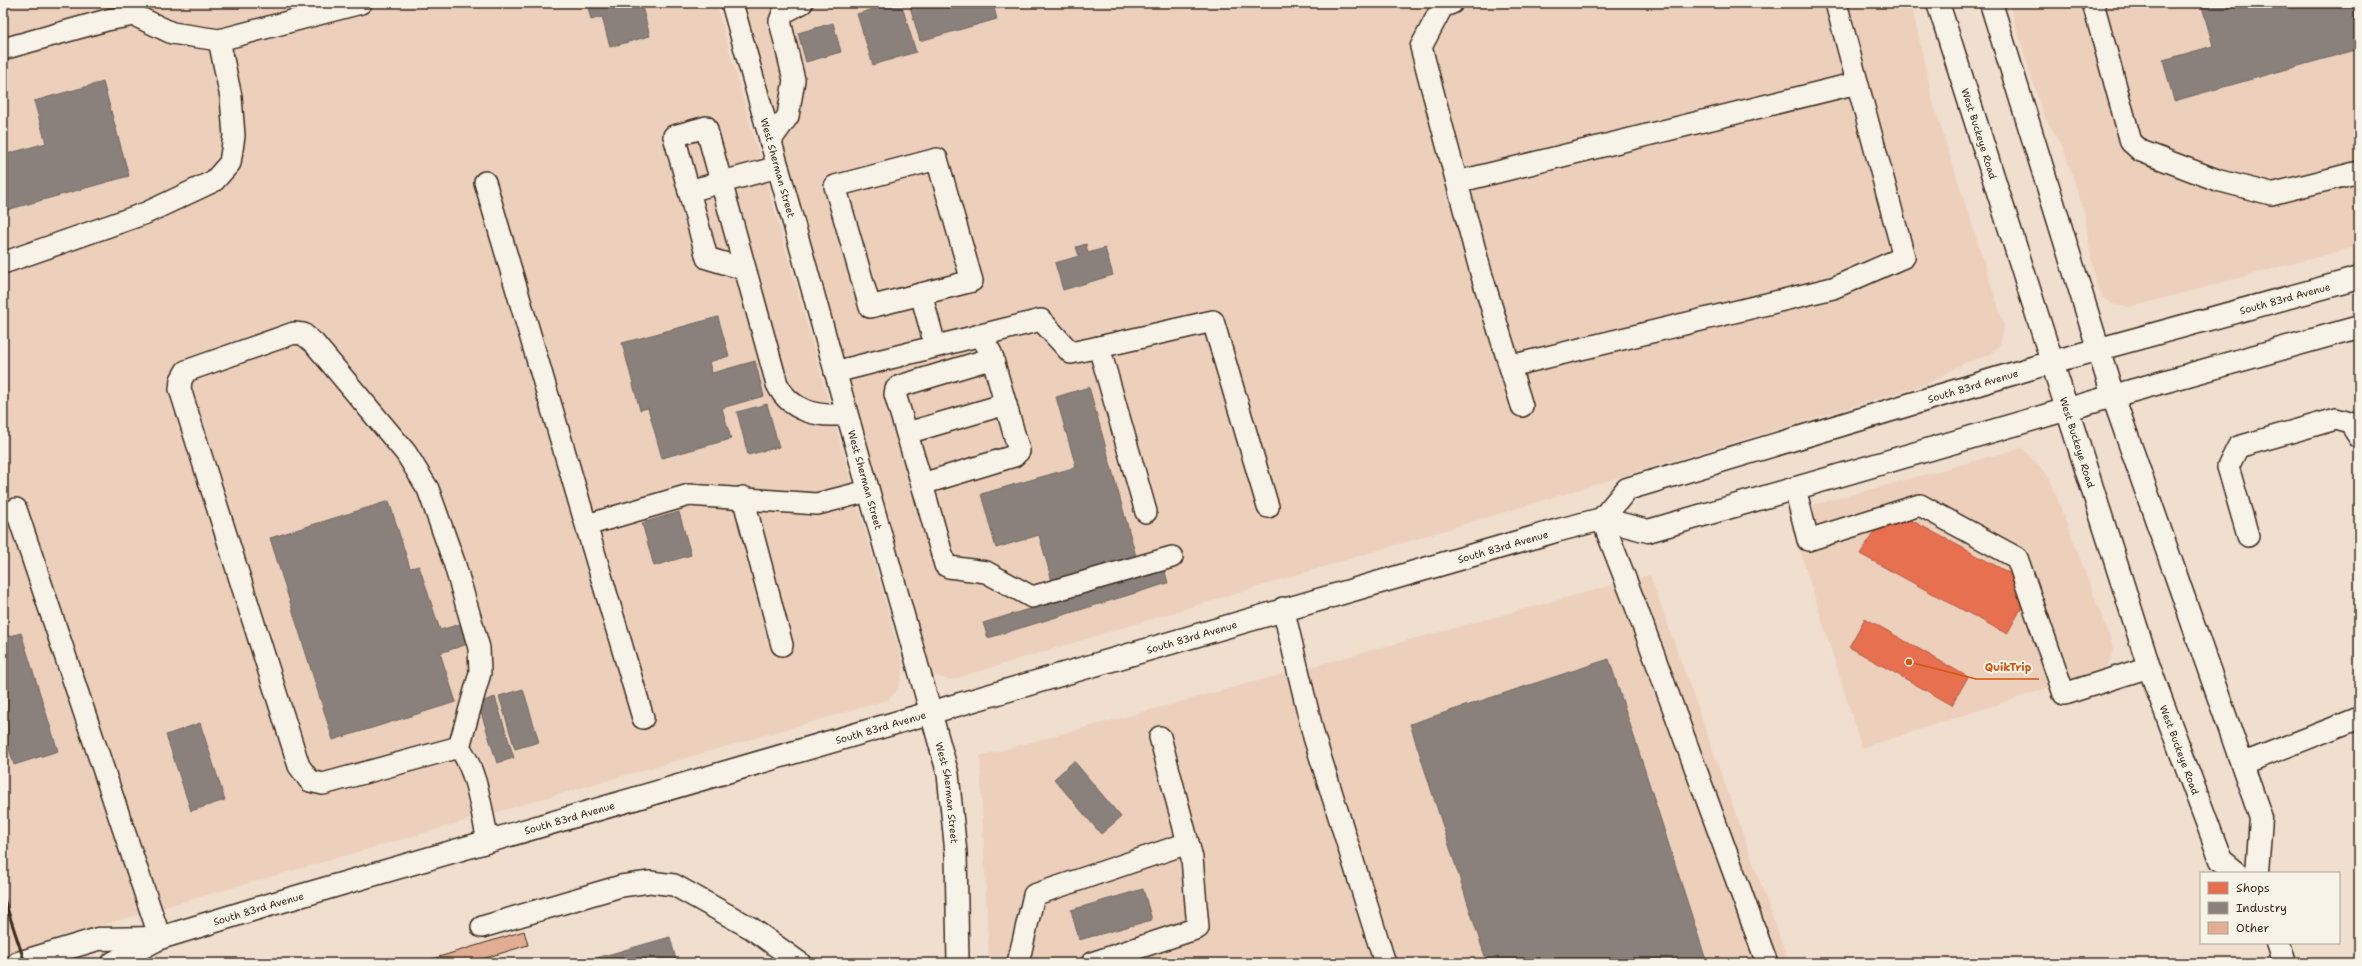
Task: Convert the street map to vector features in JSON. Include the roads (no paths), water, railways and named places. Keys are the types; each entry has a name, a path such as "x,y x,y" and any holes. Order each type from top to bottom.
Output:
{"main road":[{"name":"West Buckeye Road","path":"1938,3 2149,667 2221,860 2236,872"},
{"path":"1992,3 2113,396 2261,818 2257,872"},
{"name":"South 83rd Avenue","path":"113,963 160,938 1283,608 1602,519 1627,489 2052,362 2359,278"},
{"path":"1602,519 1648,532 2066,409 2359,327"},
{"name":"South 83rd Avenue","path":"18,963 98,939 160,938"},
{"path":"2277,944 2284,963"}],"street":[{"path":"3,49 107,20 134,15 172,33 219,40 361,3"},
{"name":"West Sherman Street","path":"732,3 948,774 953,811 956,853 958,963"},
{"path":"770,141 788,116 794,80 780,21 783,13 802,3"},
{"path":"1452,3 1442,7 1421,47 1481,273 1522,406"},
{"path":"1510,366 1833,288 1904,257 1836,3"},
{"path":"2093,3 2131,142 2140,151 2217,180 2271,194 2359,172"},
{"path":"3,263 146,213 214,181 230,163 234,136 231,97 219,40"},
{"path":"1457,182 1857,83"},
{"path":"744,269 707,258 674,136 706,127 722,182 744,269 777,384 782,395 793,405 822,416 846,414"},
{"path":"937,159 972,281 921,294 870,307 835,186 937,159"},
{"path":"689,191 778,168"},
{"path":"486,182 643,718"},
{"path":"921,294 935,345"},
{"path":"835,372 935,345 1041,320 1071,353 1213,320 1268,507"},
{"path":"459,747 323,784 310,781 299,766 180,389 180,380 186,371 294,334 303,334 314,343 406,453 428,489 454,562 480,648 480,673 459,747 470,765 488,841"},
{"path":"922,484 1018,454 1019,447 993,358 984,341 977,336"},
{"path":"1099,347 1146,512"},
{"path":"993,358 900,386 896,389 895,394 946,564 952,569 986,572 1032,597 1172,557"},
{"path":"907,433 1006,404"},
{"path":"2248,536 2228,467 2238,447 2336,419 2350,423 2359,437"},
{"path":"1795,488 1808,540 1920,506 2016,558 2064,694 2149,667"},
{"path":"587,525 690,495 743,497 817,504 868,491"},
{"path":"743,497 782,645"},
{"path":"16,509 160,938"},
{"path":"1602,519 1635,604 1767,963"},
{"path":"1283,608 1314,737 1385,963"},
{"path":"2242,764 2359,718"},
{"path":"1092,963 1198,928 1192,858 1160,738"},
{"path":"1018,963 1034,895 1188,843"},
{"path":"482,927 621,886 650,882 674,885 751,928 800,963"}],"railway":[{"path":"3,896 25,963"}],"place":[{"name":"QuikTrip","path":"1909,662"}]}
